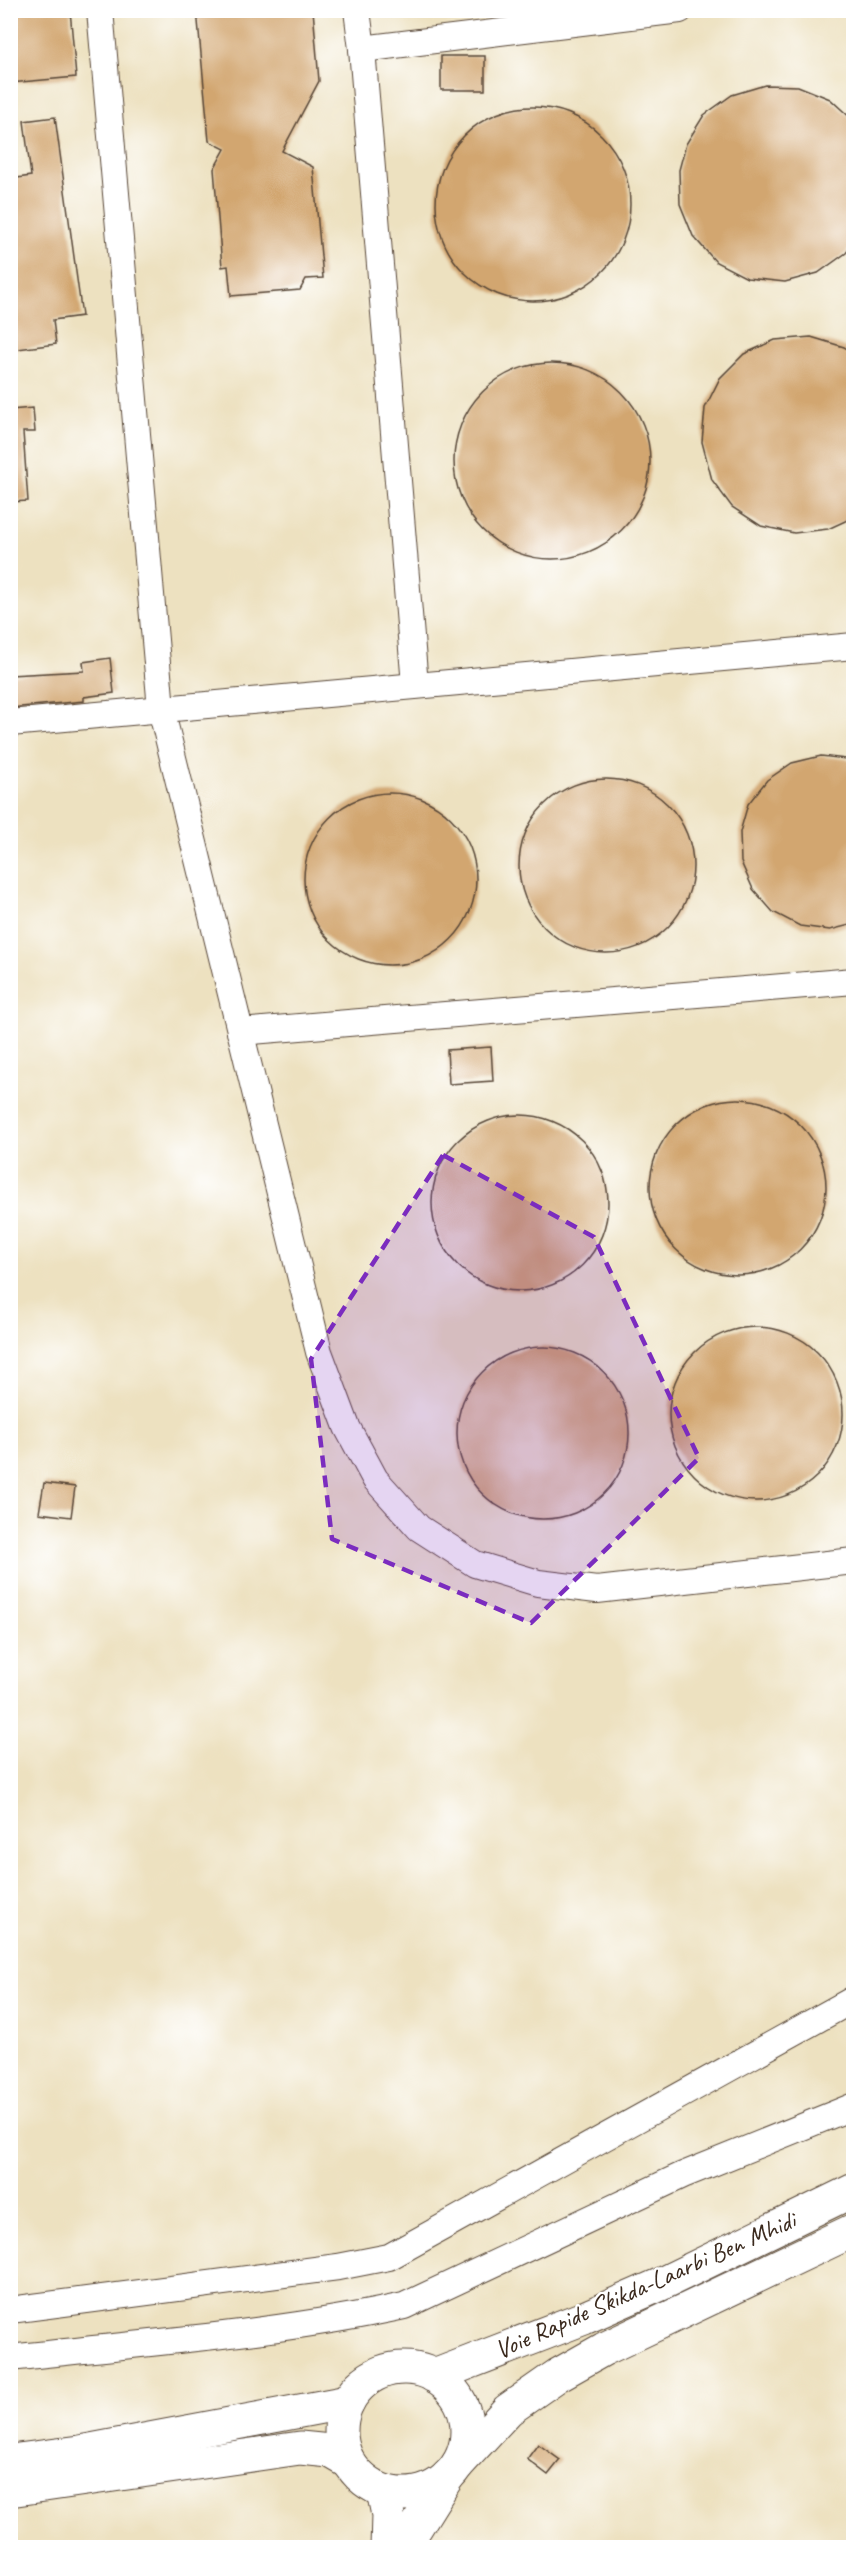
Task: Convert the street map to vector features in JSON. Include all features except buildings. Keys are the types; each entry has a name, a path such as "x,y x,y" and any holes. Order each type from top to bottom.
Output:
{"main road":[{"name":"Voie Rapide Skikda-Laarbi Ben Mhidi","path":"434,2376 584,2318 659,2285 854,2190"},
{"name":"Voie Rapide Skikda-Laarbi Ben Mhidi","path":"453,2470 495,2422 527,2395 558,2375 614,2344 854,2230"},
{"path":"349,2462 343,2448 341,2433 348,2402 356,2390 379,2373 407,2368 434,2376 456,2395 466,2422 467,2436 453,2470 403,2547"},
{"path":"10,2461 80,2452 348,2402"},
{"path":"10,2490 300,2448 330,2451 349,2462 370,2484 397,2494 425,2491 453,2470"},
{"path":"384,2491 388,2515 387,2547"}],"lane":[{"path":"100,10 161,709 320,1352 347,1426 375,1479 419,1528 475,1564 538,1583 597,1590 854,1561"},
{"path":"357,10 415,685"},
{"path":"362,49 680,10"},
{"path":"10,723 854,646"},
{"path":"240,1032 854,981"},
{"path":"10,2310 338,2267 388,2257 854,1999"},
{"path":"10,2358 238,2332 358,2316 404,2306 683,2175 854,2106"}],"highlighted area":[{"path":"443,1155 594,1237 699,1458 531,1623 332,1539 311,1359"}]}
